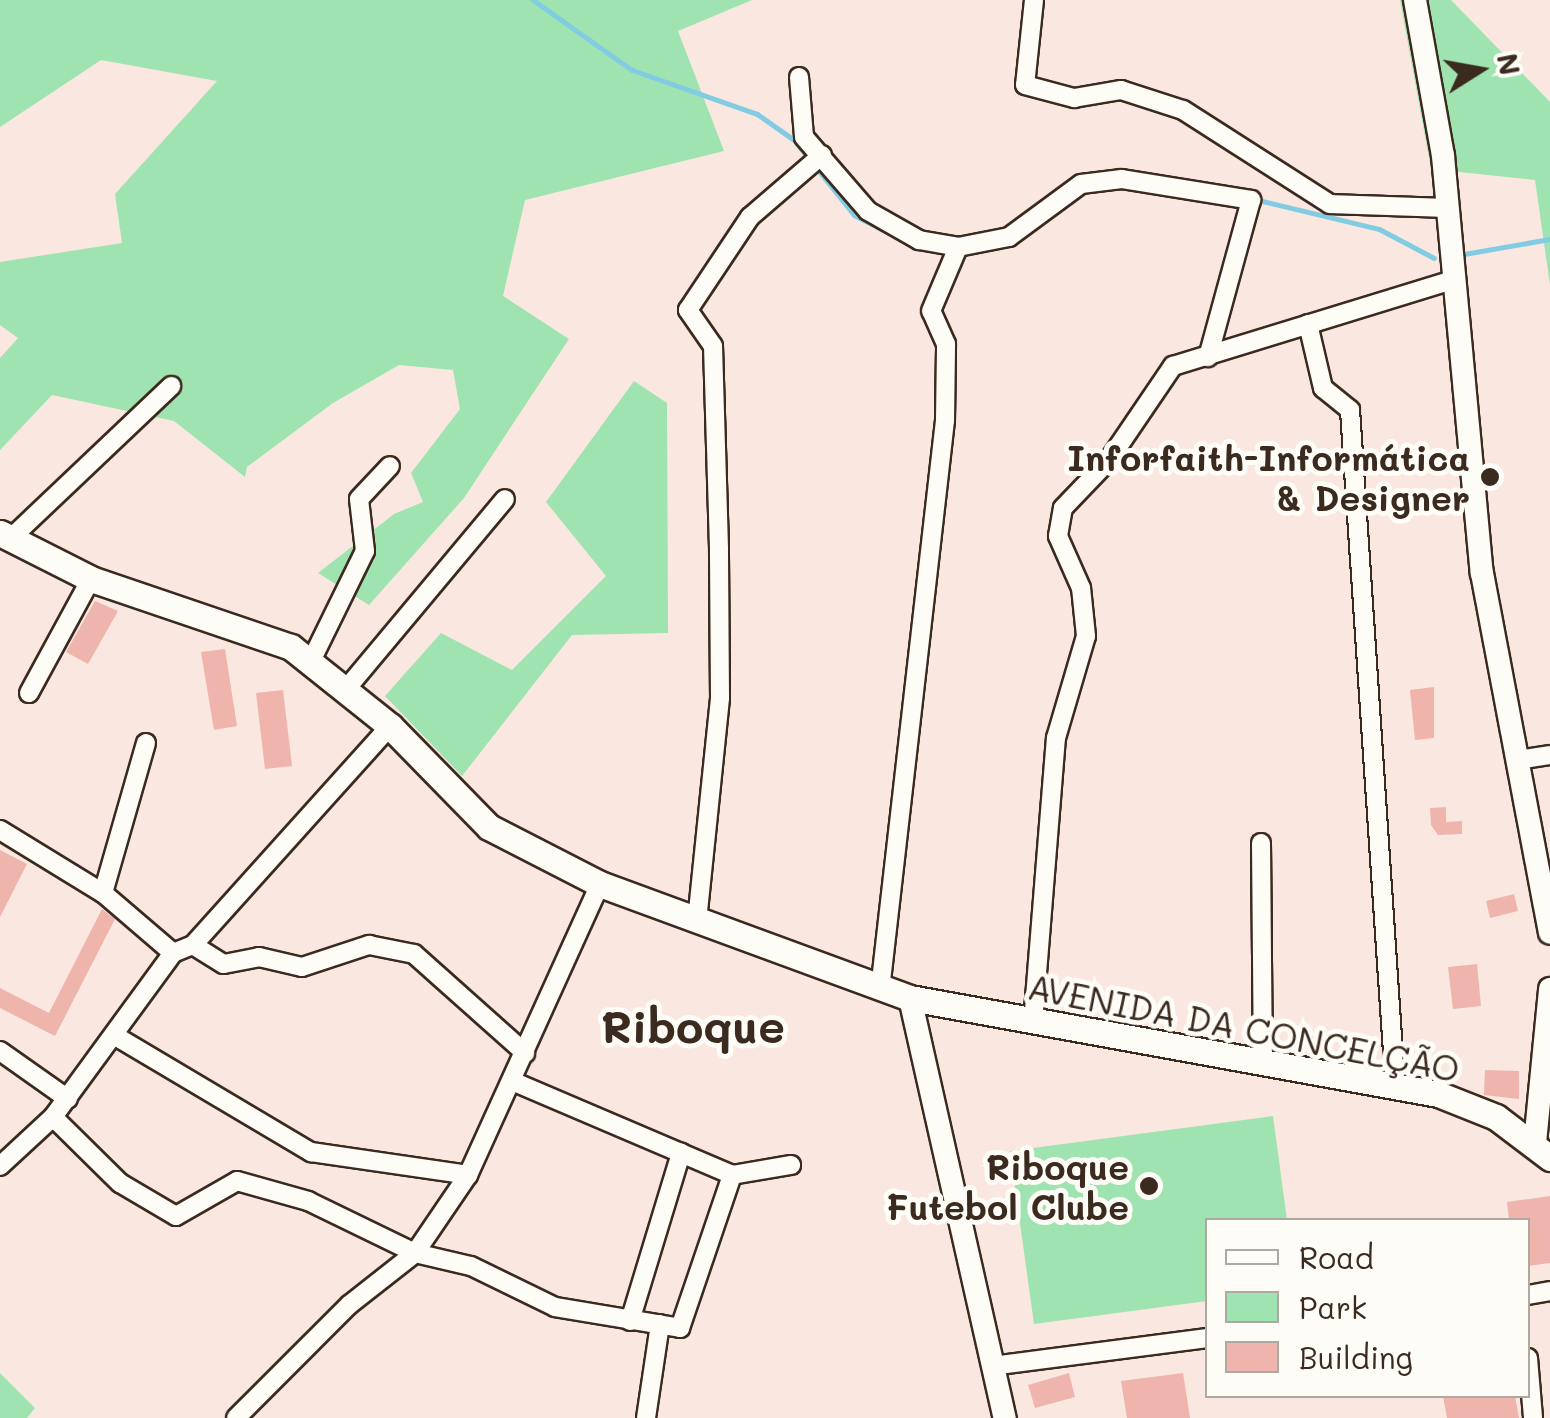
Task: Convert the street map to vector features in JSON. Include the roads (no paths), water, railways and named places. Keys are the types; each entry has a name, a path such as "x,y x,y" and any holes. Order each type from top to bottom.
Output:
{"main road":[{"name":"AVENIDA DA CONCELÇÃO","path":"6,536 91,579 270,636 312,659 390,726 489,827 600,884 880,990 1263,1066 1394,1083 1468,1104 1543,1151"}],"street":[{"path":"1034,0 1025,85 1074,98 1122,90 1183,110 1330,204 1446,208"},
{"path":"1415,0 1446,208 1476,524 1550,933"},
{"path":"799,77 798,122 822,155 868,211 918,240 958,247 1009,237 1081,184 1122,179 1251,200 1208,356"},
{"path":"696,920 720,698 719,583 713,346 688,310 750,216 822,155"},
{"path":"880,990 945,420 946,344 931,311 958,247"},
{"path":"1033,1023 1056,738 1086,636 1082,588 1057,521 1174,366 1452,280"},
{"path":"1308,324 1323,388 1350,410 1394,1083"},
{"path":"6,536 171,386"},
{"path":"312,659 365,551 359,500 390,466"},
{"path":"347,688 505,499"},
{"path":"29,693 91,579"},
{"path":"0,1166 53,1118 118,1037 173,953 193,945 390,726"},
{"path":"103,893 146,743"},
{"path":"1518,760 1550,754"},
{"path":"0,830 103,893 173,953"},
{"path":"1260,843 1263,1066"},
{"path":"236,1418 349,1305 415,1253 468,1175 600,884"},
{"path":"193,945 224,964 259,957 302,967 369,946 414,954 525,1053"},
{"path":"1543,1151 1550,989"},
{"path":"910,998 1005,1418"},
{"path":"118,1037 311,1152 468,1175"},
{"path":"0,1051 68,1099"},
{"path":"512,1081 732,1175 791,1165"},
{"path":"53,1118 120,1182 176,1216 237,1181 308,1201 415,1253 471,1266 556,1306 680,1328 732,1175"},
{"path":"630,1321 681,1154"},
{"path":"646,1418 660,1324"},
{"path":"992,1366 1205,1338"},
{"path":"1530,1382 1533,1418"}],"waterway":[{"path":"533,0 632,70 757,114 794,140 854,215 891,234"},
{"path":"1254,199 1379,229 1434,258"},
{"path":"1464,254 1550,239"}],"place":[{"name":"Inforfaith-Informática & Designer","path":"1490,477"},
{"name":"Riboque Futebol Clube","path":"1149,1186"}],"district":[{"name":"Riboque","path":"693,1026"}]}
